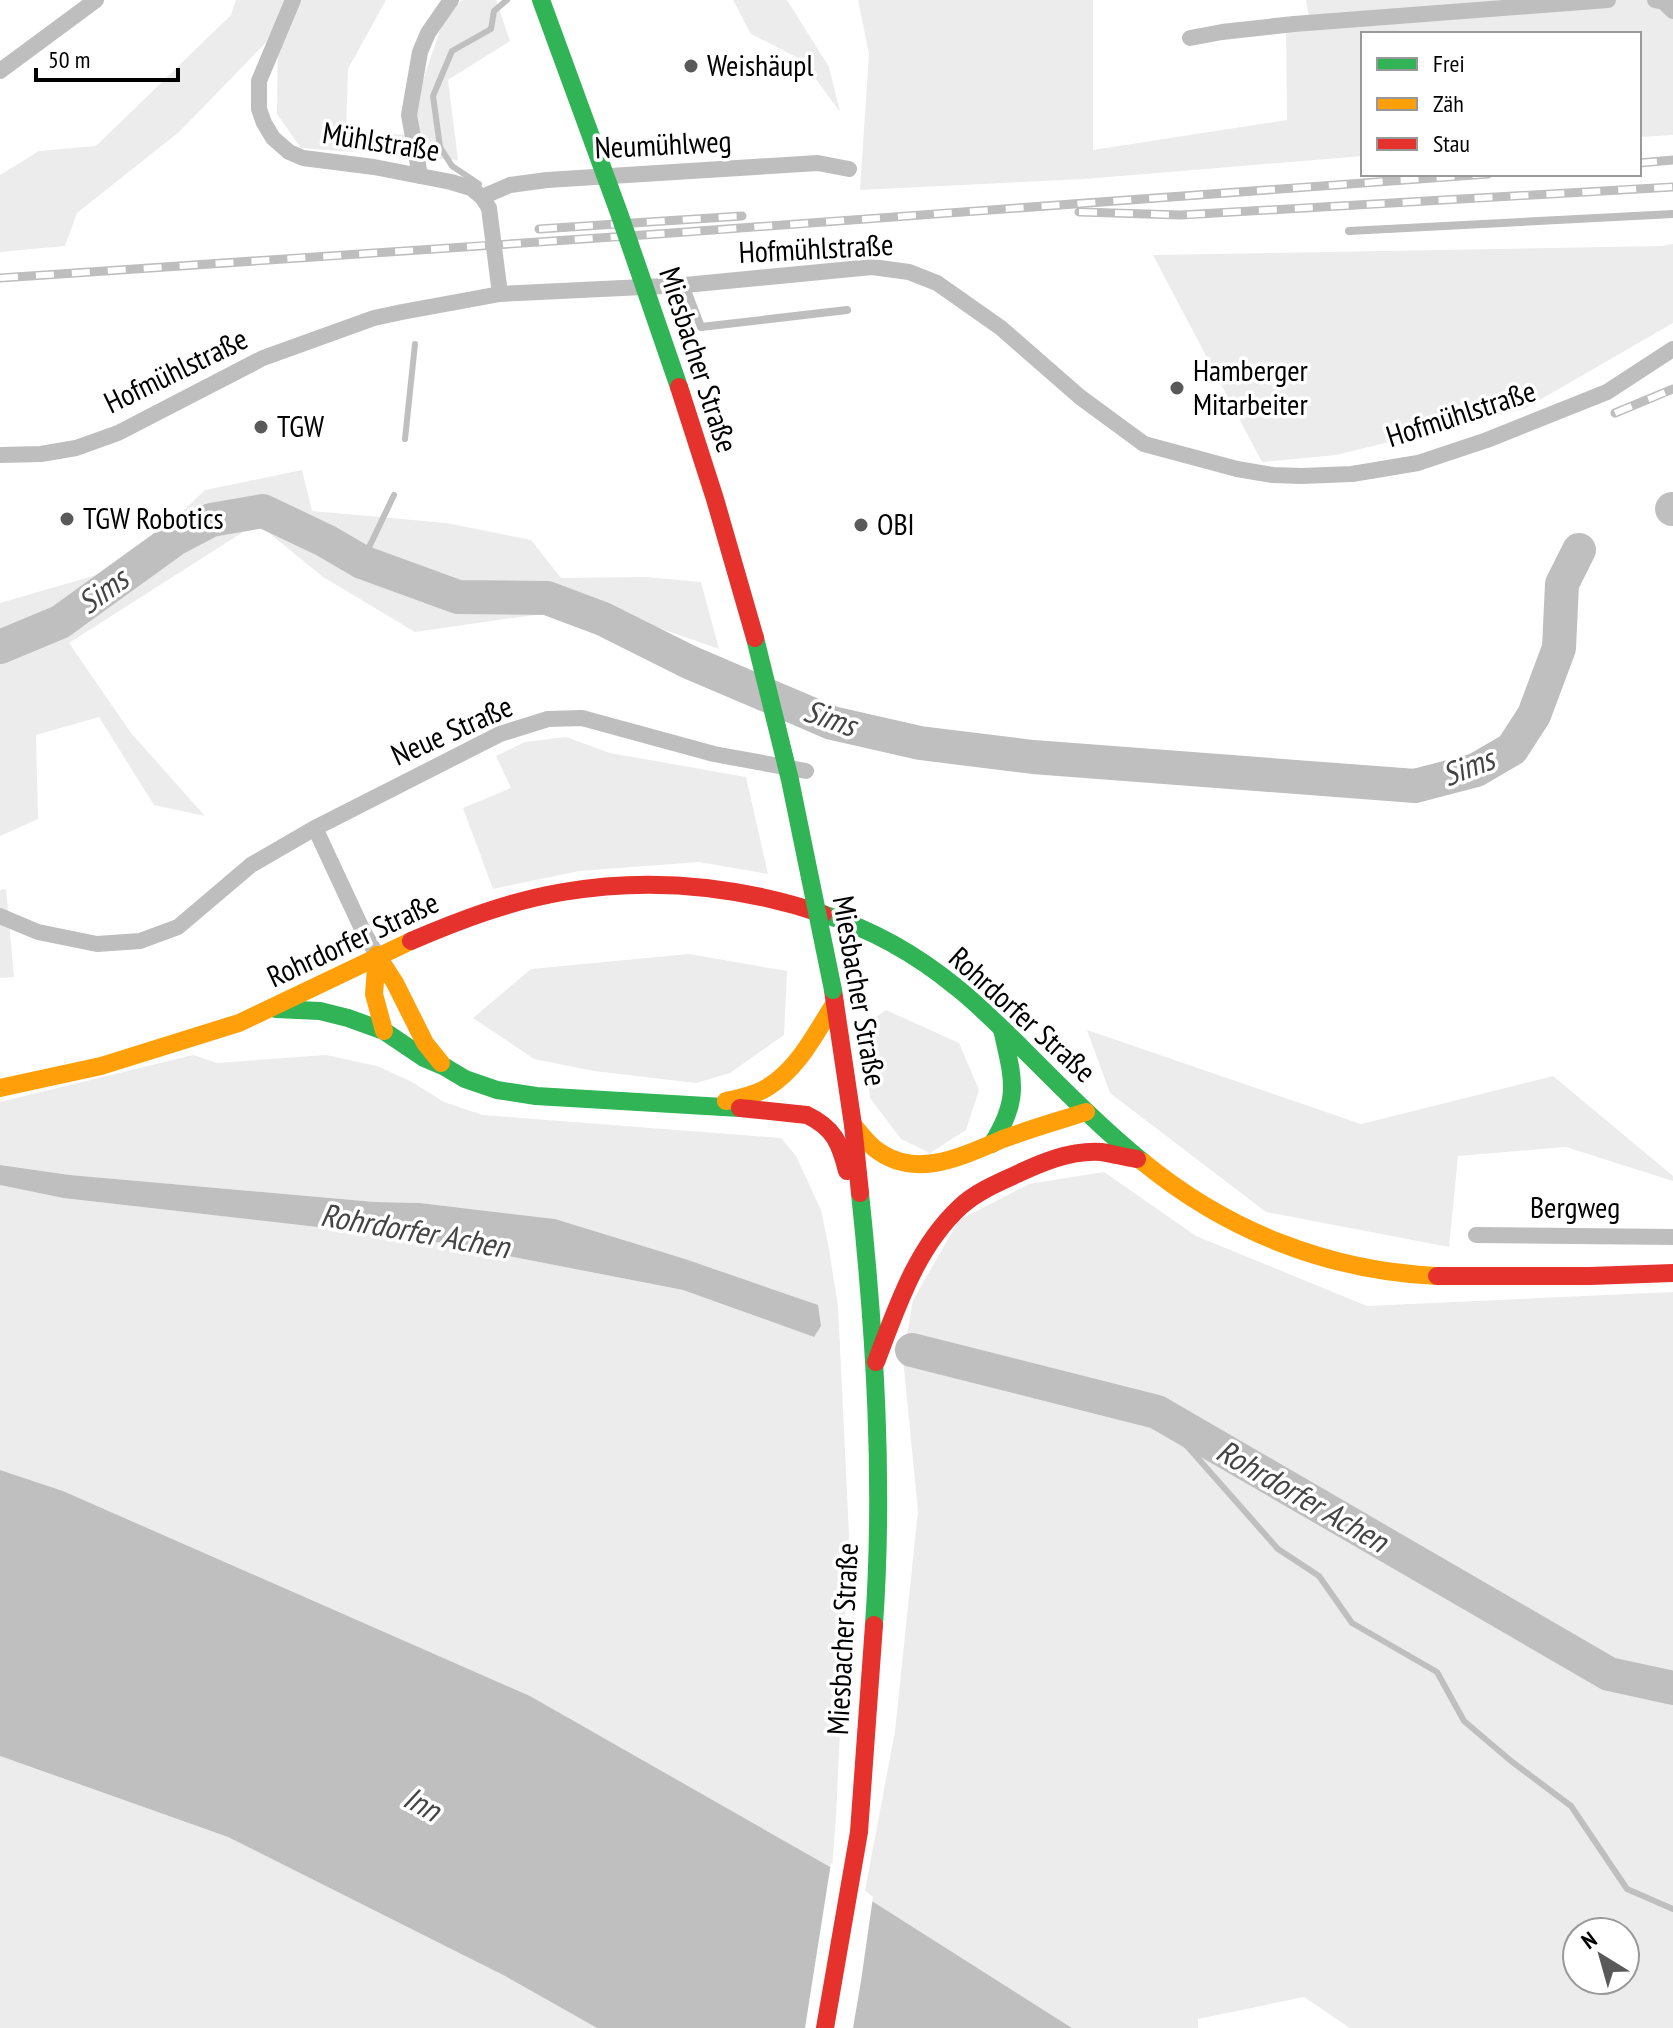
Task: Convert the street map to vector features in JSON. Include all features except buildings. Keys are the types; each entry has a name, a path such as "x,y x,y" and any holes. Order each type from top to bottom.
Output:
{"main road":[{"name":"Miesbacher Straße","path":"541,0 671,361 737,574 815,893 853,1125 868,1270 873,1368 877,1482 876,1595 859,1832 825,2028"},
{"name":"Rohrdorfer Straße","path":"0,1088 88,1070 235,1024 272,1009 377,955 474,916 534,898 588,888 650,885 697,887 747,893 791,903 838,919 918,958 1002,1029 1137,1159 1213,1212 1287,1247 1386,1272 1443,1276 1596,1277 1673,1273"},
{"path":"377,955 373,989 384,1031"},
{"path":"377,955 425,1043 445,1067"},
{"path":"712,1105 752,1094 768,1086 794,1063 834,997"},
{"path":"272,1009 320,1011 348,1018 384,1031 424,1058 465,1079 497,1090 536,1096 712,1105 807,1115 832,1131 841,1147 849,1179 855,1244 868,1270"},
{"path":"992,1144 1010,1110 1013,1091 1002,1029"},
{"path":"853,1125 882,1154 921,1165 973,1154 992,1144 1090,1116"},
{"path":"873,1368 905,1288 922,1253 941,1227 985,1189 1057,1156 1083,1134 1090,1116"},
{"path":"1057,1156 1095,1152 1137,1159"}],"street":[{"path":"1,69 96,0"},
{"name":"Mühlstraße","path":"293,0 259,81 259,109 273,138 289,152 303,158 420,176 471,188 482,197"},
{"path":"420,176 409,115 420,52 428,33 451,0"},
{"path":"1190,38 1294,24 1608,0"},
{"path":"1655,0 1664,2 1673,11"},
{"name":"Neumühlweg","path":"482,197 510,185 547,180 818,163 849,169"},
{"path":"482,197 489,208 492,224 500,294"},
{"name":"Hofmühlstraße","path":"0,455 41,454 76,448 118,433 263,358 374,318 500,294 685,285 872,267 909,272 937,283 1001,328 1080,397 1144,444 1237,469 1273,475 1338,475 1418,463 1487,440 1607,392 1673,349"},
{"name":"Neue Straße","path":"0,916 38,932 97,944 140,941 178,927 251,865 315,828 500,734 548,719 582,718 714,754 806,771"},
{"path":"315,828 377,955"},
{"name":"Bergweg","path":"1476,1235 1673,1237"}],"lane":[{"path":"1349,231 1673,214"},
{"path":"685,285 701,327 847,310"}],"shaded area":[{"path":"236,0 386,0 348,69 346,130 404,135 445,16 462,0 496,0 510,41 448,80 458,160 301,148 277,114 278,30 179,132 77,213 65,246 0,252 0,175 39,151 96,146 231,15"},
{"path":"733,0 787,0 829,67 840,112 802,60 751,34"},
{"path":"858,0 1093,0 1093,150 1287,120 1286,30 1311,28 1306,0 1673,0 1673,135 1641,137 1641,32 1361,32 1361,156 1084,179 860,190 869,54"},
{"path":"1673,244 1673,323 1524,409 1336,455 1262,462 1153,255 1661,246"},
{"path":"302,470 312,511 446,523 531,540 561,578 645,577 701,582 719,649 596,606 415,632 323,577 257,523 69,643 131,733 205,816 154,805 99,717 36,735 38,819 0,836 0,603 110,571 159,534 205,490"},
{"path":"566,737 610,753 746,777 768,874 699,862 579,871 493,889 463,808 511,788 496,756 525,742"},
{"path":"6,889 14,977 0,978 0,890"},
{"path":"689,954 787,971 784,1035 730,1073 696,1083 594,1071 534,1059 473,1018 531,969"},
{"path":"886,1010 959,1043 979,1090 966,1130 930,1153 901,1139 870,1098 862,1027"},
{"path":"1087,1030 1361,1124 1553,1076 1673,1176 1673,1181 1566,1147 1458,1156 1449,1247 1266,1212 1110,1093"},
{"path":"193,1055 217,1063 326,1055 377,1066 410,1081 444,1102 483,1115 781,1138 796,1156 821,1210 838,1306 849,1535 832,1868 530,1696 63,1491 0,1470 0,1185 63,1198 421,1239 683,1290 814,1337 555,1219 420,1203 375,1202 70,1175 0,1165 0,1102"},
{"path":"1104,1172 1196,1236 1367,1306 1673,1292 1673,2028 1350,2028 1304,1997 1198,2019 1198,2028 1072,2028 864,1896 895,1731 918,1511 903,1358 913,1300 959,1220 1029,1184"},
{"path":"0,1756 228,1837 505,1976 597,2028 0,2028"}],"water":[{"path":"0,1165 70,1175 375,1202 420,1203 555,1219 818,1305 821,1326 814,1337 683,1290 421,1239 63,1198 0,1185"},
{"name":"Inn","path":"0,1470 63,1491 530,1696 832,1868 864,1896 1072,2028 597,2028 505,1976 228,1837 0,1756"}],"pier":[{"path":"831,1863 873,1897 861,1981 853,2028 805,2028"}],"waterway":[{"path":"479,184 452,166 440,147 433,96 452,51 491,29 494,11 507,0"},
{"path":"405,439 415,344"},
{"path":"362,562 394,495"},
{"name":"Sims","path":"0,647 60,622 175,539 211,520 263,511 362,562 458,597 547,598 603,619 689,662 832,723 920,743 1033,757 1415,786 1476,770 1512,749 1534,715 1559,648 1562,584 1579,550"},
{"name":"Rohrdorfer Achen","path":"912,1350 1157,1412 1609,1674 1673,1688"},
{"path":"1157,1412 1278,1549 1319,1576 1352,1623 1437,1672 1464,1721 1571,1806 1627,1889 1673,1909"}],"railway":[{"path":"1641,163 1673,160"},
{"path":"0,278 1460,176"},
{"path":"1079,212 1181,215 1673,187"},
{"path":"539,229 742,216"},
{"path":"1615,413 1673,389"}],"traffic: fast":[{"path":"541,0 679,387"},
{"path":"755,638 790,780 833,990"},
{"path":"823,914 876,935 941,975 1143,1162"},
{"path":"276,1009 320,1011 384,1031 424,1058 465,1079 497,1090 536,1096 740,1108"},
{"path":"992,1144 1011,1101 1011,1075 1002,1029"},
{"path":"860,1193 870,1301 878,1463 874,1625"}],"traffic: slow":[{"path":"0,1088 101,1066 239,1023 411,941"},
{"path":"377,955 425,1043 441,1063"},
{"path":"377,955 374,994 384,1031"},
{"path":"726,1101 758,1092 779,1079 806,1049 835,1003"},
{"path":"853,1125 874,1148 890,1158 922,1164 955,1158 1013,1135 1086,1112"},
{"path":"1143,1162 1209,1208 1281,1243 1357,1266 1437,1276"}],"traffic: jam":[{"path":"679,387 755,638"},
{"path":"411,941 524,900 596,887 694,887 759,897 823,914"},
{"path":"833,990 860,1193"},
{"path":"740,1108 807,1115 816,1120 834,1137 847,1171"},
{"path":"876,1362 909,1279 931,1241 966,1202 999,1182 1067,1155 1101,1152 1137,1159"},
{"path":"1437,1276 1673,1273"},
{"path":"825,2028 859,1832 874,1625"}],"place":[{"name":"Weishäupl","path":"691,66"},
{"name":"Hamberger Mitarbeiter","path":"1177,388"},
{"name":"TGW","path":"261,427"},
{"name":"TGW Robotics","path":"67,519"},
{"name":"OBI","path":"861,525"}]}
